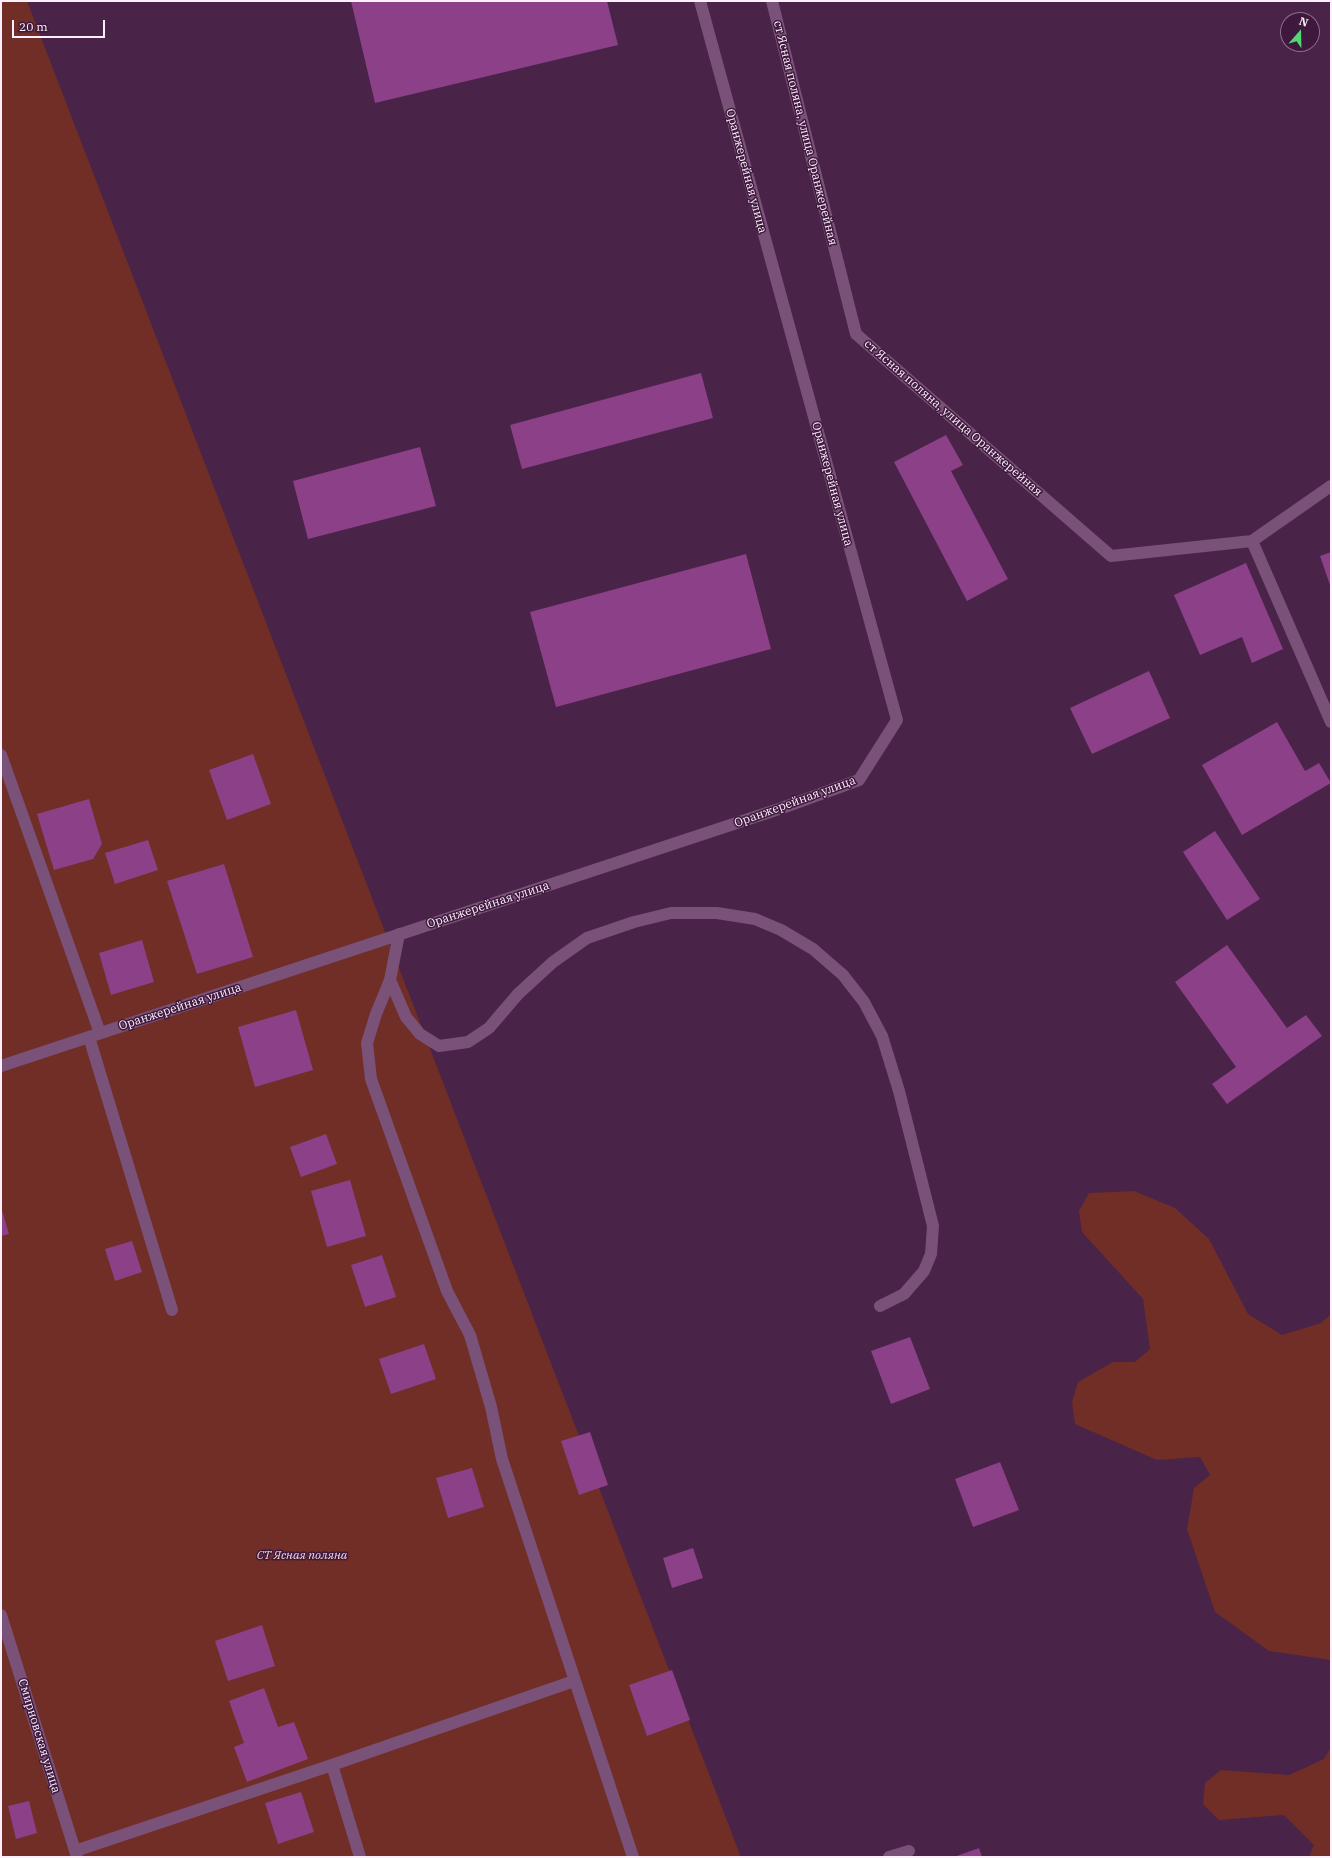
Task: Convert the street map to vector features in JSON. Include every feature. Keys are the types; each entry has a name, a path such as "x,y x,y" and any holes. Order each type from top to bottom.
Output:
{"street":[{"name":"Оранжерейная улица","path":"1,1066 782,808 859,780 897,720 700,1"},
{"name":"ст Ясная поляна, улица Оранжерейная","path":"772,1 856,334 1111,556 1252,541 1331,486"},
{"path":"1252,541 1331,722"},
{"path":"1,755 95,1035 172,1310"},
{"path":"390,980 406,1018 420,1034 439,1046 468,1042 489,1028 518,994 553,962 587,938 634,922 671,913 717,913 755,919 781,930 814,950 843,974 864,1002 882,1036 899,1091 933,1226 931,1254 924,1271 904,1294 880,1306"},
{"path":"399,934 390,980 376,1014 367,1043 371,1078 447,1292 470,1335 491,1407 502,1460 633,1857"},
{"name":"Смирновская улица","path":"1,1615 76,1854"},
{"path":"76,1854 574,1681"},
{"path":"332,1765 360,1857"},
{"path":"889,1857 909,1850"}],"green space":[{"name":"СТ Ясная поляна","path":"1,1 27,1 741,1857 1,1857"},
{"path":"1134,1191 1175,1208 1209,1239 1248,1314 1282,1335 1321,1323 1331,1314 1331,1660 1269,1651 1215,1612 1187,1529 1194,1488 1210,1475 1200,1457 1157,1460 1075,1424 1072,1402 1078,1382 1113,1362 1135,1362 1150,1349 1143,1299 1082,1232 1079,1211 1089,1193"},
{"path":"1331,1747 1331,1857 1309,1857 1314,1845 1284,1815 1219,1820 1203,1804 1205,1783 1221,1770 1289,1775 1324,1759"}],"building":[{"path":"351,1 607,1 618,45 375,103"},
{"path":"701,373 713,418 522,469 510,425"},
{"path":"946,435 963,465 951,471 1008,579 967,601 894,462"},
{"path":"420,447 436,506 308,539 293,481"},
{"path":"1331,552 1331,588 1320,556"},
{"path":"746,554 771,649 556,707 530,612"},
{"path":"1246,563 1283,649 1252,663 1242,637 1200,655 1174,595"},
{"path":"1149,671 1170,718 1092,754 1070,708"},
{"path":"1277,722 1305,771 1319,763 1331,783 1242,835 1202,765"},
{"path":"253,754 271,804 227,820 209,770"},
{"path":"89,799 102,844 93,859 54,870 37,814"},
{"path":"1215,831 1260,899 1227,920 1183,852"},
{"path":"148,840 158,870 115,884 105,853"},
{"path":"224,864 253,957 197,974 167,881"},
{"path":"142,940 154,982 111,995 99,953"},
{"path":"1227,945 1287,1028 1306,1015 1322,1036 1227,1104 1212,1084 1236,1067 1175,982"},
{"path":"296,1010 313,1070 255,1087 238,1027"},
{"path":"326,1134 337,1164 301,1177 290,1147"},
{"path":"350,1180 366,1236 327,1247 311,1191"},
{"path":"1,1207 9,1234 1,1236"},
{"path":"132,1241 142,1272 115,1281 105,1249"},
{"path":"382,1255 396,1297 365,1307 351,1265"},
{"path":"910,1337 930,1389 891,1404 871,1351"},
{"path":"424,1344 436,1379 391,1394 379,1359"},
{"path":"590,1432 608,1485 579,1495 561,1441"},
{"path":"1000,1462 1019,1510 973,1527 955,1479"},
{"path":"472,1468 484,1507 448,1518 436,1478"},
{"path":"693,1548 703,1578 672,1588 663,1558"},
{"path":"262,1625 275,1666 228,1681 215,1641"},
{"path":"672,1670 690,1720 647,1736 629,1685"},
{"path":"264,1688 278,1727 294,1722 308,1759 247,1782 234,1747 244,1743 229,1701"},
{"path":"301,1792 314,1832 278,1844 265,1803"},
{"path":"29,1801 37,1833 16,1839 8,1806"},
{"path":"979,1848 982,1857 954,1857"}]}
